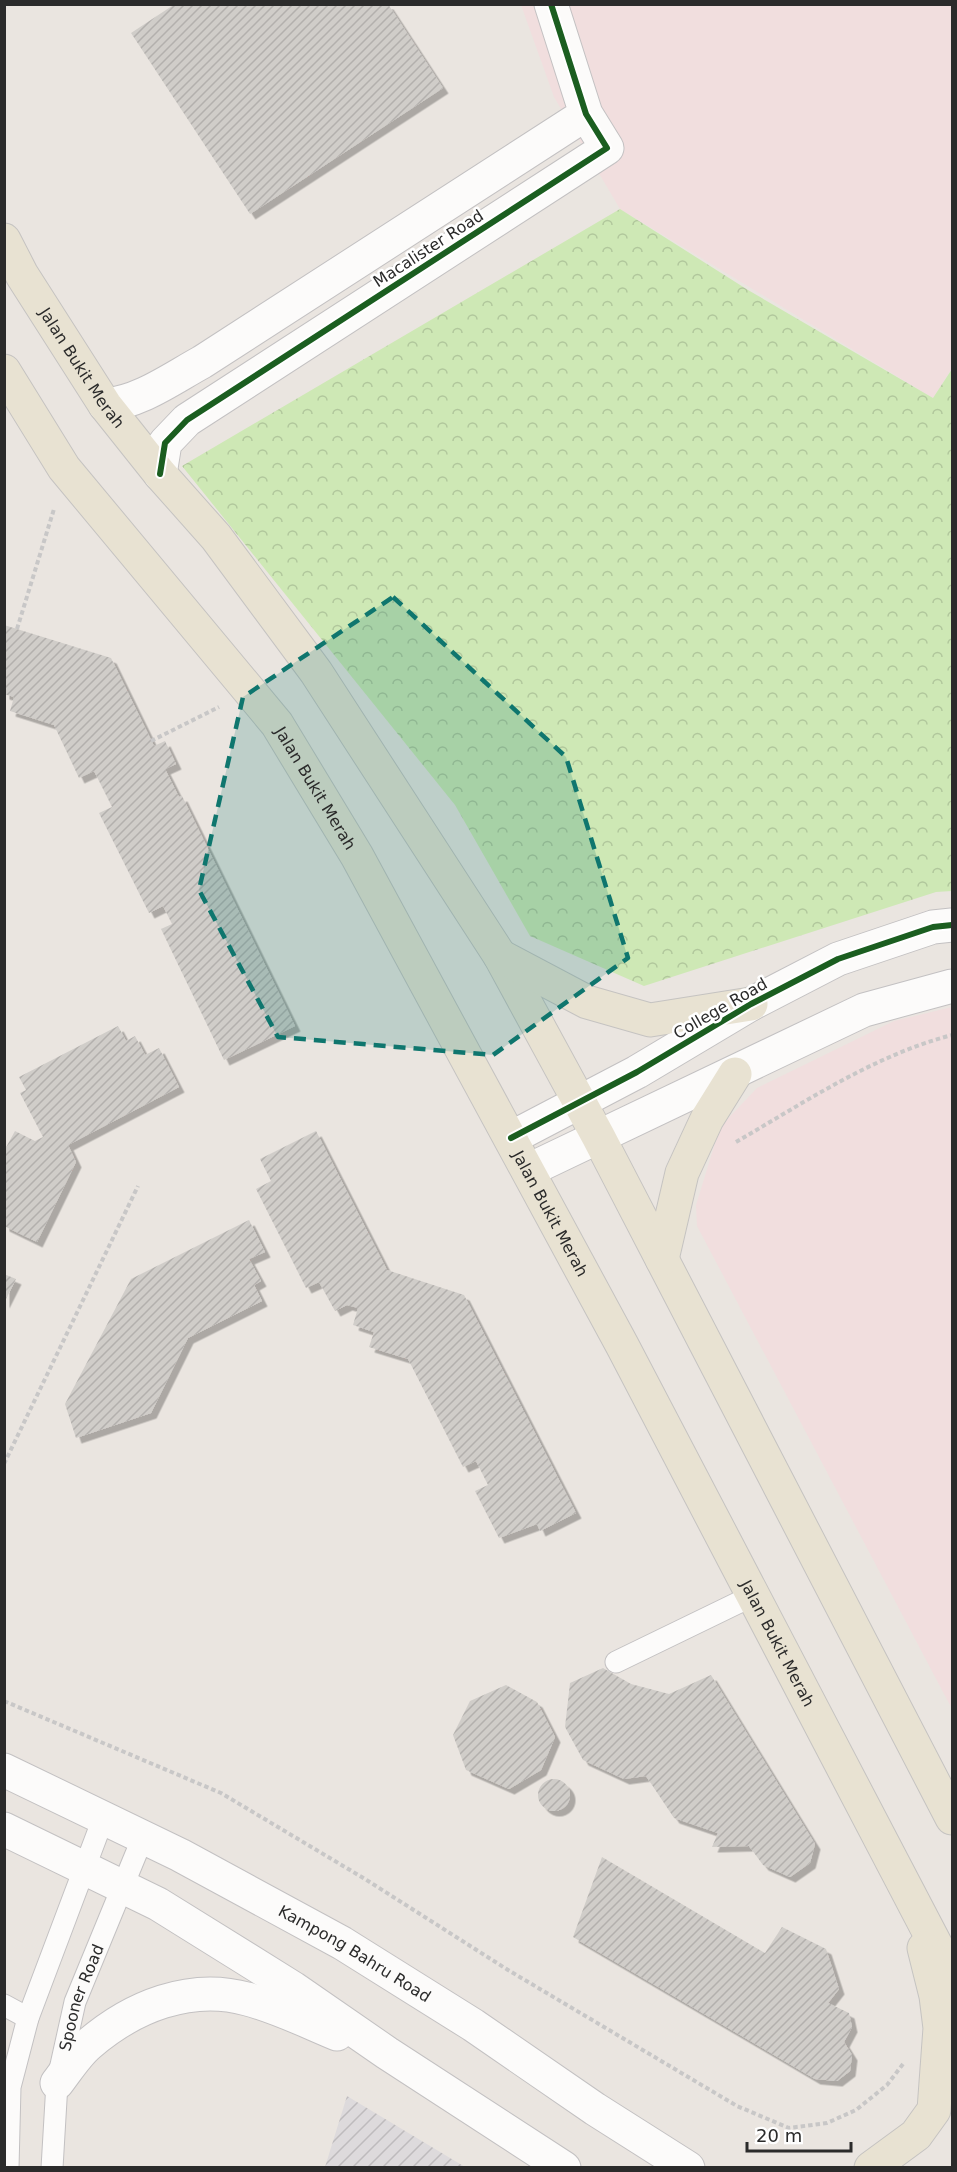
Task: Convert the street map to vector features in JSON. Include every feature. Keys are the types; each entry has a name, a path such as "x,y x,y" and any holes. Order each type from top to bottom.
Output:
{"main road":[{"name":"Jalan Bukit Merah","path":"4,240 22,274 105,405 160,474 216,537 316,672 500,956 598,1136 948,1800"},
{"name":"Jalan Bukit Merah","path":"4,371 64,468 277,724 357,856 529,1170 898,1869 952,1976"},
{"path":"500,956 587,1002 650,1020 751,1004"},
{"path":"662,1259 682,1173 707,1119 735,1074"},
{"path":"871,2168 916,2134 934,2110 940,2028 936,1996 898,1869"}],"street":[{"name":"Macalister Road","path":"160,474 165,443 188,420 607,148 586,114 551,4"},
{"name":"Macalister Road","path":"105,405 123,403 137,398 202,362 586,114"},
{"name":"College Road","path":"511,1138 636,1072 751,1004 838,959 933,927 952,925"},
{"path":"529,1170 735,1074 864,1010 952,986"},
{"name":"Kampong Bahru Road","path":"4,1770 143,1837 342,1943 473,2025 595,2109 688,2168"},
{"path":"4,1829 158,1904 293,1988 387,2053 564,2168"},
{"path":"57,2083 88,2045 121,2020 158,2001 201,1994 246,1998 387,2053"}],"lane":[{"path":"616,1662 754,1595"},
{"path":"8,2168 10,2087 28,2018 103,1819"},
{"name":"Spooner Road","path":"52,2168 57,2083 75,2002 143,1837"},
{"path":"4,2005 28,2018"}],"path":[{"path":"17,628 55,507"},
{"path":"151,741 223,706"},
{"path":"732,1144 841,1081 927,1042 952,1035"},
{"path":"4,1464 138,1186"},
{"path":"4,1701 221,1793 365,1879 508,1970 727,2100 789,2128 826,2123 856,2110 887,2085 907,2058"}],"highlighted area":[{"path":"393,597 566,757 628,958 493,1055 278,1037 199,890 243,697"}],"shaded area":[{"path":"521,5 952,5 952,368 933,398 620,209 554,97"},
{"path":"952,1007 952,1709 697,1226 696,1205 720,1127 757,1088 894,1021"},
{"path":"347,2096 465,2167 325,2167"}],"green space":[{"path":"620,209 748,290 933,398 952,369 952,891 936,892 644,986 530,936 455,805 182,466"}],"building":[{"path":"175,4 388,4 443,88 250,214 131,33"},
{"path":"4,625 111,658 154,746 165,741 176,764 165,769 179,797 182,796 295,1026 224,1060 161,929 172,924 163,906 149,913 99,813 112,807 94,771 79,778 54,725 10,711 14,697 4,694"},
{"path":"118,1026 126,1041 135,1036 145,1055 159,1048 179,1087 68,1145 76,1162 37,1242 4,1226 4,1151 15,1131 35,1141 43,1137 20,1093 26,1090 19,1077"},
{"path":"316,1131 387,1270 464,1295 576,1513 540,1531 537,1524 499,1538 475,1491 488,1485 476,1461 463,1467 408,1359 369,1347 374,1332 353,1325 358,1308 347,1305 335,1311 319,1282 306,1288 256,1189 271,1181 260,1159"},
{"path":"249,1220 265,1252 249,1259 261,1281 254,1285 262,1301 188,1338 151,1413 76,1438 65,1404 131,1279"},
{"path":"4,1274 16,1279 4,1303"},
{"path":"603,1668 631,1684 669,1694 711,1675 815,1844 810,1863 790,1877 763,1865 749,1846 712,1847 718,1833 674,1818 646,1776 624,1779 583,1760 565,1727 570,1683"},
{"path":"506,1685 537,1702 555,1737 541,1770 509,1789 466,1770 453,1735 470,1701"},
{"path":"554,1779 565,1784 570,1795 565,1806 554,1811 543,1806 538,1795 543,1784"},
{"path":"602,1857 765,1953 782,1927 826,1949 839,1989 828,2003 849,2013 852,2027 844,2042 852,2055 850,2071 837,2081 815,2079 573,1937"}],"cycle path":[{"path":"160,474 165,443 187,420 607,148 586,114 551,4"},
{"path":"511,1138 637,1072 751,1004 838,959 933,927 952,925"}]}
